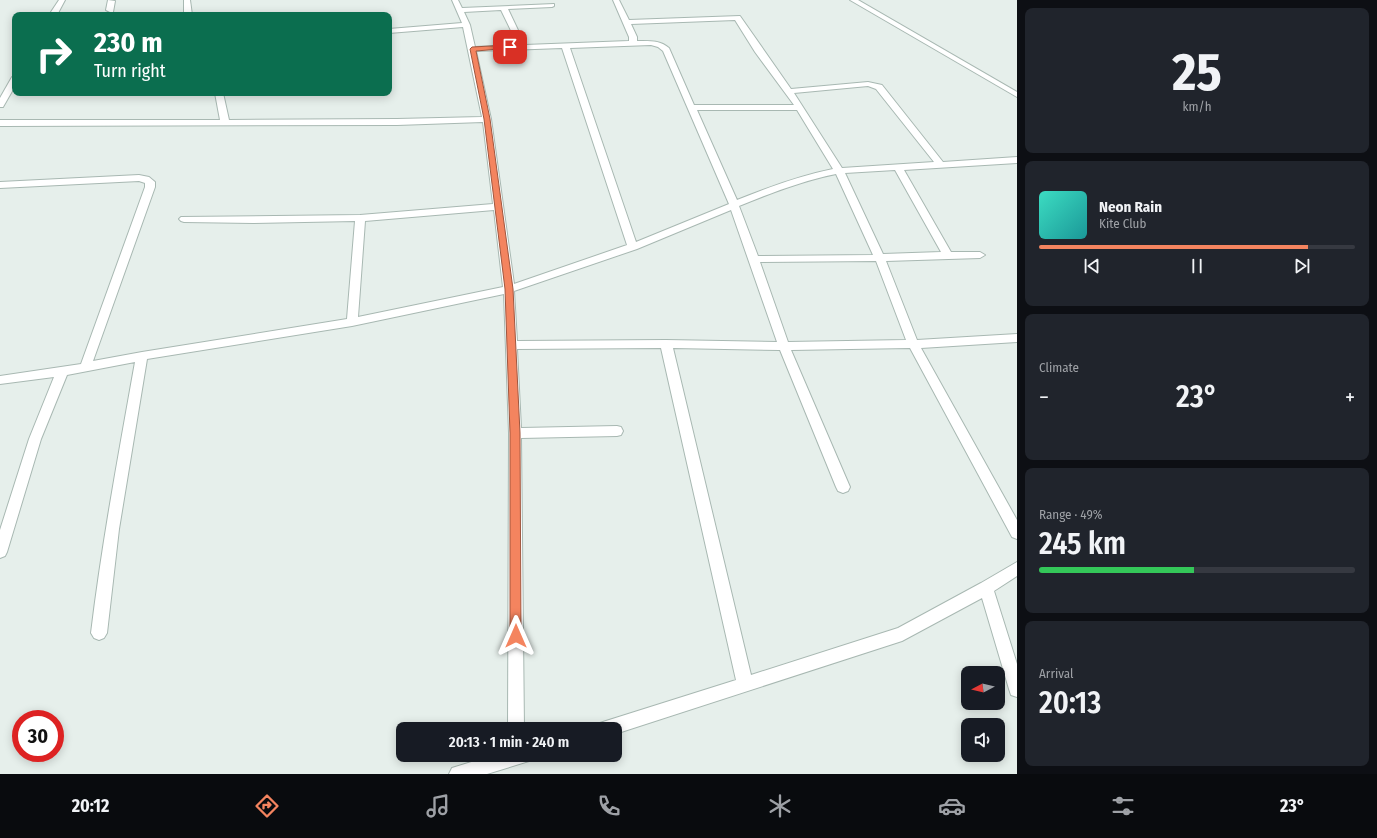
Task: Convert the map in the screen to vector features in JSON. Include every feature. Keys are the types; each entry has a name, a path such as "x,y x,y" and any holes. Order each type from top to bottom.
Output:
{"street":[{"path":"55,12 62,0"},
{"path":"110,10 111,0"},
{"path":"187,0 188,12"},
{"path":"616,0 633,37 632,43"},
{"path":"853,0 1017,95"},
{"path":"516,722 515,433 509,289 487,119 466,25 457,5 503,8 552,5"},
{"path":"503,8 522,46"},
{"path":"626,22 737,18 758,50 790,91 839,172 880,258 913,344 1017,533"},
{"path":"392,31 466,25"},
{"path":"472,49 522,46 651,43 661,45 666,50 734,205 784,346 843,487"},
{"path":"565,45 633,247"},
{"path":"790,91 868,84 876,85 940,164"},
{"path":"0,105 12,85"},
{"path":"220,96 225,122"},
{"path":"691,108 800,107"},
{"path":"0,123 389,122 487,119"},
{"path":"0,380 62,372 142,356 352,322 509,289 633,247 774,188 801,179 839,172 1017,160"},
{"path":"898,168 948,256"},
{"path":"0,185 139,178 146,179 150,182 150,187 85,368"},
{"path":"184,219 253,220 360,218 498,207"},
{"path":"352,322 360,218"},
{"path":"754,259 980,256"},
{"path":"512,345 666,344 784,346 913,344 1017,338"},
{"path":"666,344 745,685"},
{"path":"100,633 105,579 115,507 142,356"},
{"path":"0,552 36,439 62,372"},
{"path":"515,433 617,431"},
{"path":"622,724 902,634 986,588 1017,568"},
{"path":"986,588 1017,689"},
{"path":"468,773 500,762"}],"route":[{"path":"510,47 472,49 487,119 509,289 515,433 516,636"}]}
